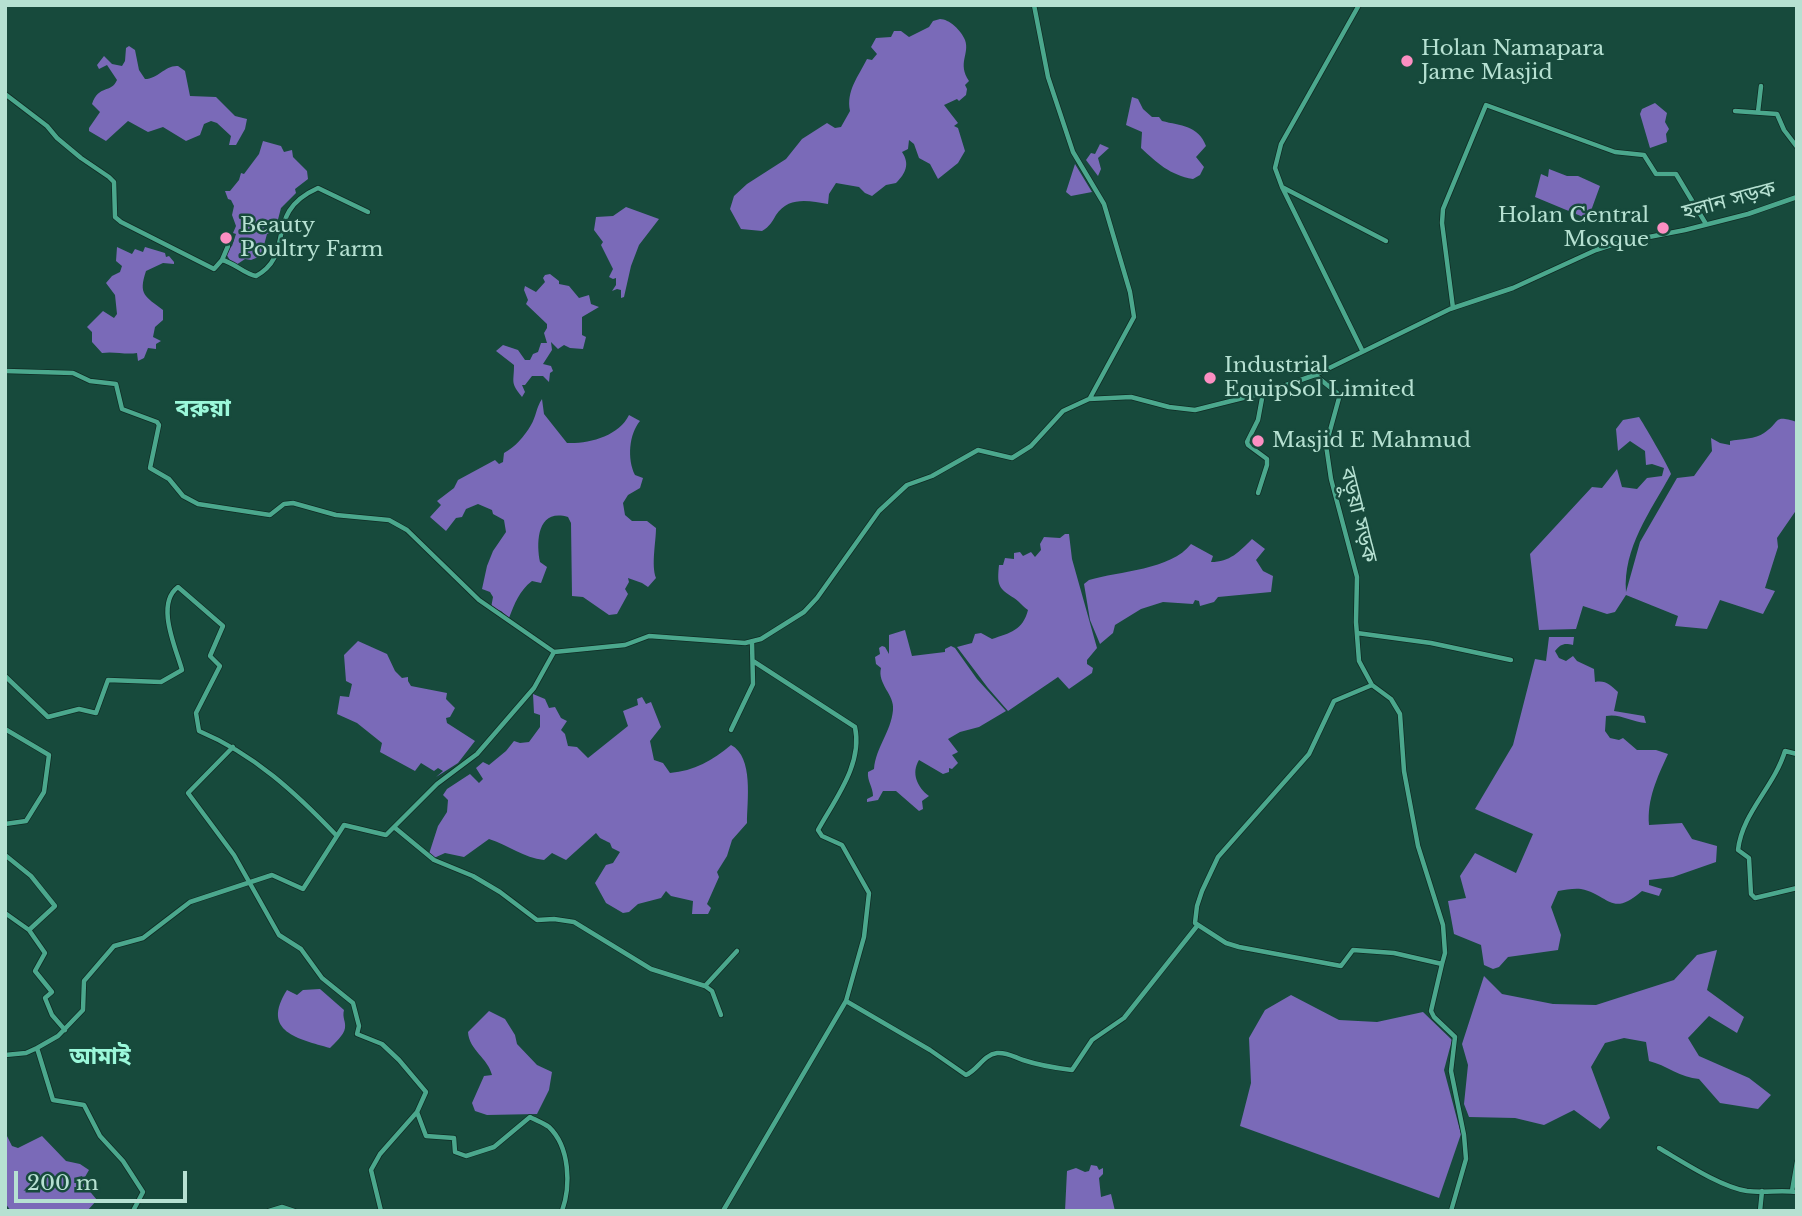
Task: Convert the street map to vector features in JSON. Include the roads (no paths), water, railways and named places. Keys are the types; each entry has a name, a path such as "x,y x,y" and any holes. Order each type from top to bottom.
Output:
{"street":[{"path":"1034,5 1048,77 1073,152 1104,204 1130,292 1134,317 1089,399"},
{"path":"1359,5 1281,145 1275,168 1362,350"},
{"path":"1758,112 1761,86"},
{"path":"5,94 47,126 70,150 114,182 115,217 121,222 214,269 222,260 228,246"},
{"path":"5,371 73,373 90,381 116,384 122,410 159,425 150,468 169,479 183,496 198,504 270,515 284,504 293,503 336,515 389,520 407,530 479,600 554,652 625,645 649,636 752,642 804,612 817,598 879,510 907,485 932,476 978,450 1017,457 1031,446 1063,411 1089,399 1131,397 1169,407 1195,410 1263,393 1315,375 1453,308 1442,223 1443,209 1486,105 1615,152 1644,155 1656,174 1676,174 1706,224"},
{"path":"1735,111 1779,116 1784,130 1797,147"},
{"path":"1282,187 1386,241"},
{"path":"222,260 256,276 268,270 278,252 281,227 288,210 304,194 317,188 368,212"},
{"name":"হলান সড়ক","path":"1453,308 1513,288 1618,243 1685,230 1768,208 1797,197"},
{"name":"বড়ুয়া সড়ক","path":"1315,375 1339,397 1326,445 1331,479 1357,577 1359,661 1373,685 1398,707 1402,724 1404,771 1418,846 1443,925 1445,953 1442,964"},
{"path":"1258,493 1267,459 1248,445 1248,442 1258,420 1263,393"},
{"path":"5,676 48,717 79,709 96,713 108,680 161,682 182,670 168,618 167,603 171,592 178,587 223,626 210,656 220,666 196,713 199,731 233,747 293,793 337,836"},
{"path":"1357,633 1431,643 1511,660"},
{"path":"731,730 753,684 752,642"},
{"path":"5,1055 26,1053 65,1030 83,1010 84,981 114,946 143,938 190,902 272,875 303,889 344,825 386,835 437,785 477,754 534,688 554,652"},
{"path":"723,1211 846,1002 864,937 869,893 842,845 822,836 818,830 854,764 857,743 855,727 753,660"},
{"path":"1373,685 1334,701 1309,754 1219,857 1194,919 1197,926 1226,943 1341,966 1353,950 1394,953 1442,964 1431,1011 1455,1037 1451,1071 1466,1159 1451,1211"},
{"path":"5,729 49,755 44,792 35,808 26,821 5,824"},
{"path":"233,747 188,793 234,855 279,935 302,949 322,978 353,1003 359,1026 358,1034 382,1044 426,1093 417,1112 380,1154 371,1170 378,1210"},
{"path":"1797,754 1785,751 1778,770 1740,834 1738,850 1749,858 1751,894 1755,898 1797,888"},
{"path":"394,827 434,860 482,881 537,920 574,922 651,969 705,986 712,991 721,1015"},
{"path":"5,855 31,876 55,906 29,930"},
{"path":"5,913 29,930 45,953 35,971 52,992 45,998 52,1015 65,1030"},
{"path":"846,1002 930,1050 966,1075 982,1060 996,1053 1072,1070 1092,1040 1124,1018 1197,926"},
{"path":"705,986 737,951"},
{"path":"37,1048 53,1100 84,1105 100,1136 135,1177 143,1192 133,1211"},
{"path":"417,1112 426,1136 454,1138 455,1152 466,1156 494,1147 530,1117 550,1127 563,1150 568,1172 562,1211"},
{"path":"1659,1148 1735,1188 1762,1191 1794,1191 1797,1162"},
{"path":"1760,1211 1762,1191"},
{"path":"269,1211 282,1208 294,1211"}],"place":[{"name":"Holan Namapara Jame Masjid","path":"1407,61"},
{"name":"Holan Central Mosque","path":"1663,228"},
{"name":"Beauty Poultry Farm","path":"226,238"},
{"name":"Industrial EquipSol Limited","path":"1210,378"},
{"name":"Masjid E Mahmud","path":"1258,441"}],"district":[{"name":"বরুয়া","path":"203,409"},
{"name":"আমাই","path":"100,1058"}]}
